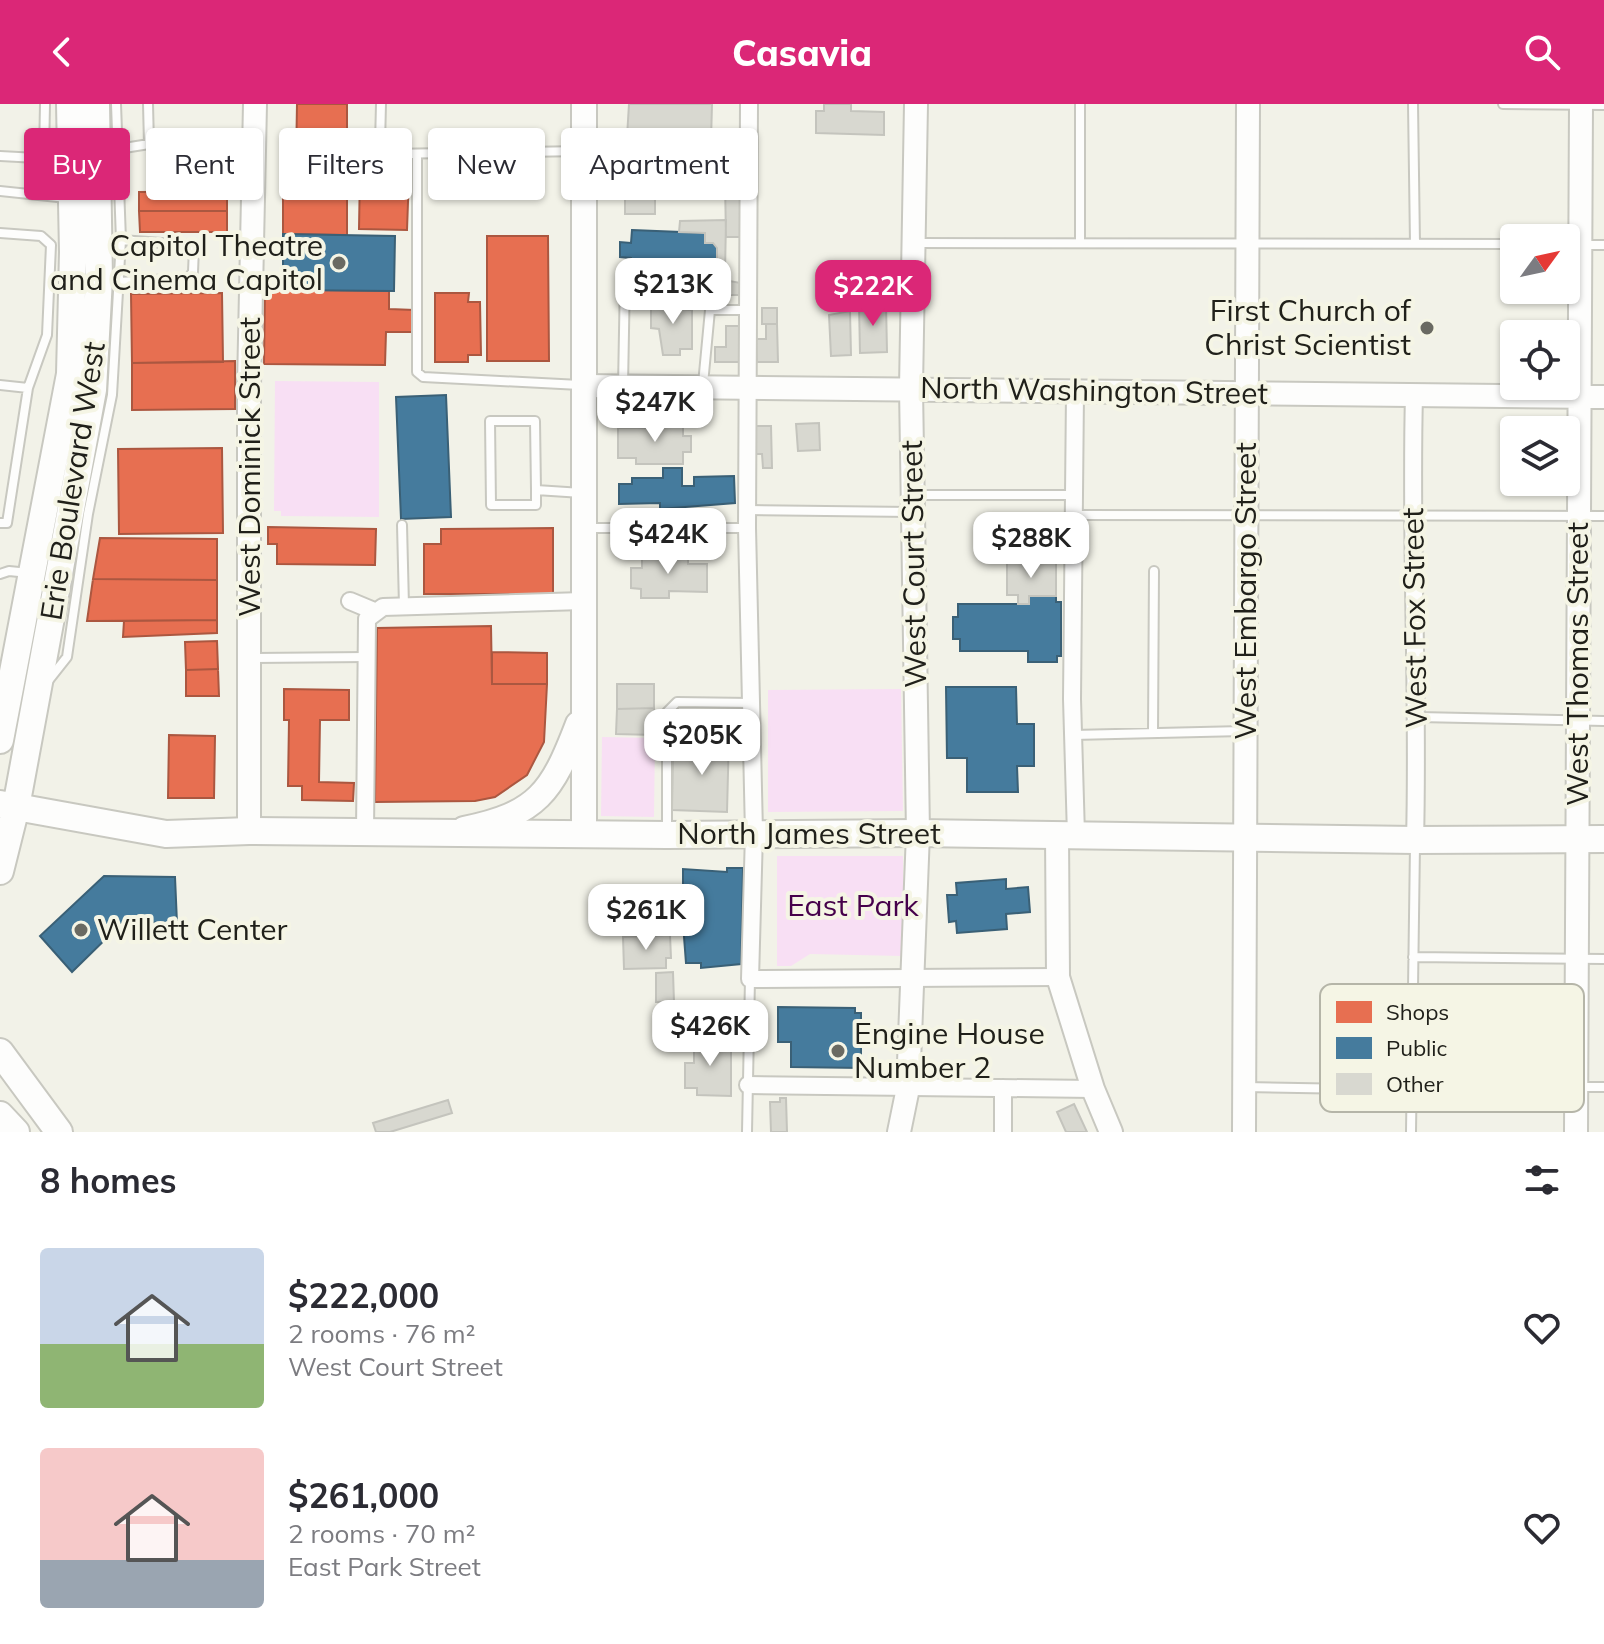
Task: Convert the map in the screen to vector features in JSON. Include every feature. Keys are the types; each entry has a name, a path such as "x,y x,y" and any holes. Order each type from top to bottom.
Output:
{"main road":[{"name":"Erie Boulevard West","path":"70,104 73,128"},
{"name":"Erie Boulevard West","path":"93,128 96,104"},
{"path":"584,104 584,128"},
{"name":"Erie Boulevard West","path":"0,740 70,374 83,200"},
{"name":"Erie Boulevard West","path":"0,871 8,805 36,698 93,390 99,278 83,200"},
{"path":"584,200 584,833"},
{"path":"443,833 513,815 537,799 554,783 583,710"},
{"name":"North James Street","path":"8,805 150,833 918,833 1415,840 1604,839"},
{"path":"0,1052 59,1132"},
{"path":"0,1075 59,1132"},
{"path":"0,1115 16,1132"}],"street":[{"name":"West Dominick Street","path":"249,831 255,104"},
{"path":"749,104 747,528 754,703 750,979 1058,977"},
{"name":"West Court Street","path":"899,1132 908,1088 918,833 911,388 916,243 916,104"},
{"name":"West Embargo Street","path":"1244,1132 1247,838 1244,512 1248,104"},
{"name":"West Thomas Street","path":"1574,224 1580,105"},
{"name":"North Washington Street","path":"585,386 1500,396"},
{"path":"1075,393 1073,735 1058,977 1093,1089 1111,1132"},
{"name":"West Fox Street","path":"1414,395 1411,513 1418,717 1415,840"},
{"name":"North Washington Street","path":"1580,396 1604,397"},
{"name":"West Thomas Street","path":"1577,984 1579,400"},
{"path":"350,601 374,611 404,606 583,601"},
{"path":"365,833 367,619 374,611"},
{"path":"748,1085 1093,1089"},
{"path":"1003,1088 1003,1132"}],"lane":[{"path":"0,156 37,158 44,154 45,104"},
{"path":"116,104 117,128"},
{"path":"130,147 149,144 148,104"},
{"path":"381,104 382,151 417,155 561,152"},
{"path":"916,104 926,104"},
{"path":"1080,104 1080,241"},
{"path":"1413,104 1415,244"},
{"path":"1503,104 1604,105"},
{"path":"417,155 417,372 423,377 557,381 585,386"},
{"path":"0,191 24,194"},
{"path":"36,698 67,657 88,514 112,395 121,240 120,200"},
{"path":"0,233 41,236 51,245 47,335 28,388 7,523 0,523"},
{"path":"119,282 188,278 193,272 194,248 189,245 121,240"},
{"path":"916,243 1500,244"},
{"path":"1580,245 1604,245"},
{"path":"623,387 625,277"},
{"path":"703,389 706,315 717,308 749,310"},
{"path":"0,385 28,388"},
{"path":"490,421 535,421 536,490 536,505 491,505 490,421"},
{"path":"536,490 584,493"},
{"path":"748,510 1074,495"},
{"path":"1074,515 1244,512 1604,516"},
{"path":"402,525 404,606"},
{"path":"583,529 747,528"},
{"path":"0,575 9,571 34,573"},
{"path":"1153,732 1154,571"},
{"path":"249,658 368,657"},
{"path":"667,835 667,712 670,706 677,702 754,703"},
{"path":"1418,717 1604,721"},
{"path":"1073,735 1244,731"},
{"path":"1413,984 1415,840"},
{"path":"1413,957 1604,959"},
{"path":"747,1132 750,979"},
{"path":"1244,1087 1320,1088"},
{"path":"1411,1112 1411,1132"}],"green space":[{"path":"275,381 379,382 379,517 281,516 281,511 274,511"},
{"path":"901,689 903,811 768,812 768,690"},
{"path":"602,737 655,738 654,817 601,816"},
{"name":"East Park","path":"777,856 903,856 903,956 810,954 791,966 777,966"}],"building: Shops":[{"path":"297,104 347,104 347,128 297,128"},
{"path":"139,192 146,192 146,200 227,200 227,211 139,211"},
{"path":"283,200 347,200 347,235 283,234"},
{"path":"360,200 408,200 407,230 359,229"},
{"path":"139,211 227,211 227,232 140,232"},
{"path":"487,236 548,236 549,361 487,361"},
{"path":"265,289 389,291 389,309 414,310 413,332 386,332 385,365 264,364"},
{"path":"222,293 223,362 132,363 131,294"},
{"path":"435,293 469,293 468,302 480,302 481,355 468,355 468,362 435,362"},
{"path":"235,361 235,409 132,410 132,363"},
{"path":"222,448 223,533 119,534 118,449"},
{"path":"268,527 376,529 375,565 277,564 277,544 268,544"},
{"path":"553,528 553,594 424,594 424,544 441,544 441,529"},
{"path":"100,538 217,539 217,580 93,579"},
{"path":"93,579 217,580 217,620 87,621"},
{"path":"217,620 217,633 123,637 124,621"},
{"path":"491,626 492,684 547,684 544,742 527,775 495,797 475,801 375,802 377,628"},
{"path":"217,641 218,669 186,670 185,642"},
{"path":"492,652 547,653 547,684 492,684"},
{"path":"218,669 219,696 186,696 186,670"},
{"path":"284,689 349,690 349,720 320,720 319,782 354,783 353,801 302,800 302,786 288,786 289,720 284,720"},
{"path":"169,735 215,736 214,798 168,798"}],"building: Public":[{"path":"632,230 705,233 705,243 713,243 717,248 717,259 703,263 703,272 631,270 631,258 620,257 620,242 631,243"},
{"name":"Capitol Theatre and Cinema Capitol","path":"283,234 395,236 394,291 283,290"},
{"path":"446,395 451,517 401,519 396,397"},
{"path":"663,468 682,468 682,486 694,486 694,477 734,476 735,503 660,509 660,503 619,504 619,484 632,484 632,478 663,478"},
{"path":"1029,596 1056,596 1056,602 1061,602 1061,656 1057,656 1057,662 1028,662 1028,651 960,651 960,639 953,639 953,617 958,617 958,604 1029,604"},
{"path":"946,687 1016,687 1017,724 1034,724 1034,766 1017,766 1018,792 967,792 967,758 947,758"},
{"path":"727,868 743,868 741,964 701,968 701,963 686,963 682,910 687,910 683,869 727,872"},
{"name":"Willett Center","path":"104,876 175,877 177,923 123,922 72,972 40,936"},
{"path":"1006,879 1006,889 1028,887 1030,912 1006,914 1007,929 957,933 956,921 949,922 947,895 957,895 956,883"},
{"path":"778,1007 855,1008 855,1013 861,1013 861,1068 791,1067 791,1042 778,1042"}],"building: Other":[{"path":"629,104 712,104 711,128 628,128"},
{"path":"824,104 851,104 851,111 884,112 884,135 816,133 816,111 824,111"},
{"path":"625,200 655,200 655,214 625,214"},
{"path":"725,200 741,200 742,237 726,237"},
{"path":"726,220 725,273 703,272 703,263 717,259 717,248 713,243 705,243 705,233 679,232 680,221"},
{"path":"648,277 675,278 674,300 647,300"},
{"path":"718,279 741,283 741,295 721,295"},
{"path":"651,302 681,302 681,309 692,310 692,349 680,349 680,355 663,355 659,329 651,328"},
{"path":"886,303 887,352 860,353 859,304"},
{"path":"762,308 777,308 777,324 762,324"},
{"path":"850,311 851,355 831,356 829,315"},
{"path":"766,324 777,324 778,362 757,362 756,339 766,339"},
{"path":"726,326 744,326 744,362 715,362 715,347 726,347"},
{"path":"656,421 683,421 683,436 691,436 691,452 683,452 683,464 636,464 636,458 618,458 618,428 656,428"},
{"path":"819,423 820,450 798,451 796,424"},
{"path":"755,426 771,426 772,468 763,468 762,454 756,454"},
{"path":"642,553 688,554 688,564 707,564 707,592 669,591 669,598 641,598 641,589 631,588 631,568 642,568"},
{"path":"1007,562 1056,562 1056,596 1029,596 1029,604 1018,604 1018,595 1007,595"},
{"path":"617,684 654,684 654,708 617,709"},
{"path":"654,708 655,735 616,734 617,709"},
{"path":"711,733 729,734 727,812 672,810 673,750 711,751"},
{"path":"670,935 671,958 666,958 666,968 624,969 623,937"},
{"path":"673,972 674,1002 656,1002 656,973"},
{"path":"694,1040 731,1040 731,1096 697,1095 697,1088 685,1088 685,1063 694,1063"},
{"path":"780,1098 786,1098 787,1132 771,1132 770,1102 780,1102"},
{"path":"448,1100 452,1113 390,1132 376,1132 373,1123"},
{"path":"1074,1104 1087,1132 1066,1132 1057,1112"}],"place":[{"name":"Capitol Theatre and Cinema Capitol","path":"339,263"},
{"name":"First Church of Christ Scientist","path":"1427,328"},
{"name":"Willett Center","path":"81,930"},
{"name":"Engine House Number 2","path":"838,1051"}]}
